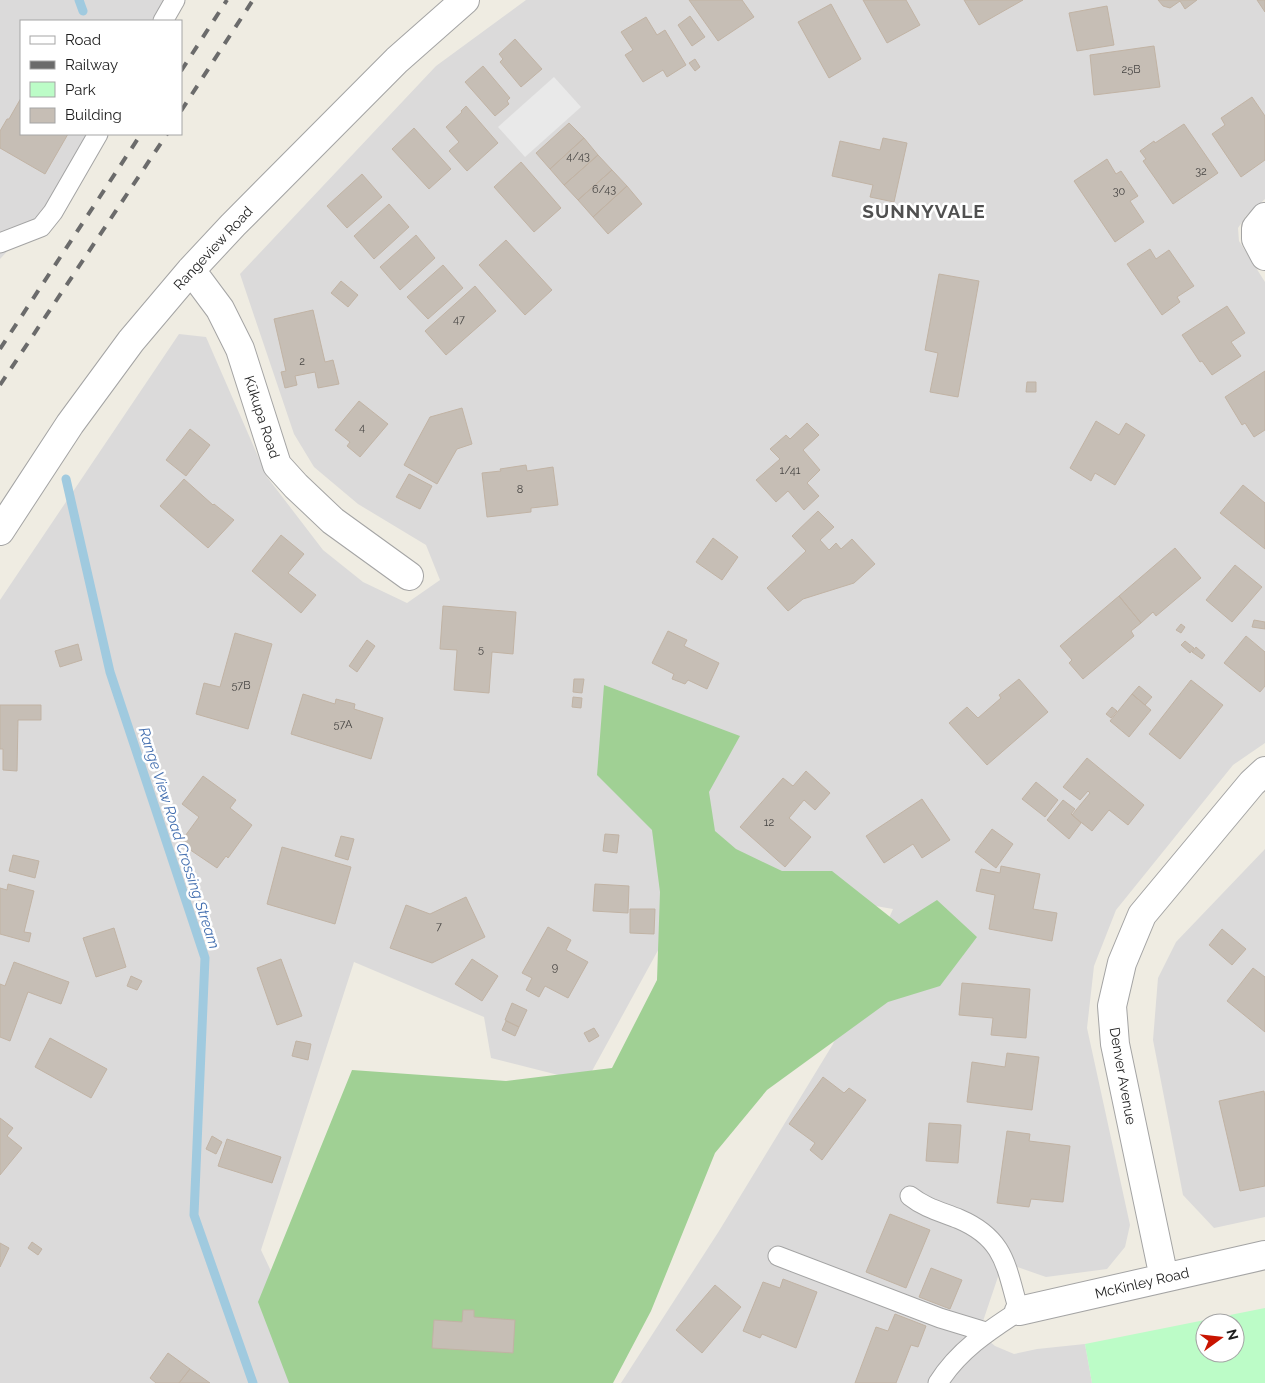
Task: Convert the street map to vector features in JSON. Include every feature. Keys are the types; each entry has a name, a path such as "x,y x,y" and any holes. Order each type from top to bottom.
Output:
{"street":[{"name":"Rangeview Road","path":"0,531 70,424 131,341 191,270 233,225 397,60 465,0"},
{"path":"1265,217 1256,228 1256,239 1265,256"},
{"name":"Kūkupa Road","path":"191,270 220,309 240,349 278,465 296,486 333,521 409,576"},
{"name":"Denver Avenue","path":"1164,1278 1115,1044 1112,1006 1122,963 1142,915 1252,783 1265,771"},
{"name":"McKinley Road","path":"1019,1311 1265,1255"}],"lane":[{"path":"163,20 175,0"},
{"path":"0,243 40,228 54,212 97,135"},
{"path":"910,1196 920,1204 979,1229 993,1240 1001,1252 1019,1311 986,1332 953,1362 938,1383"},
{"path":"778,1256 940,1318 986,1332"}],"shaded area":[{"path":"0,0 182,0 170,20 20,20 20,135 99,135 70,184 0,259"},
{"path":"526,0 1265,0 1265,199 1246,216 1238,228 1239,241 1265,282 1265,743 1233,765 1116,910 1094,966 1087,1028 1130,1225 1125,1247 1107,1269 1046,1277 1003,1262 979,1333 995,1346 1014,1354 1037,1349 1085,1344 1092,1383 621,1383 719,1231 833,1044 893,909 778,889 662,943 586,1082 491,1058 484,1017 354,962 261,1250 324,1383 0,1383 0,600 179,334 206,337 267,477 323,550 363,582 407,603 440,580 426,545 358,504 314,467 294,434 240,274 436,66"},
{"path":"554,77 581,107 525,157 498,127"},
{"path":"1265,849 1265,1217 1214,1228 1183,1195 1153,1040 1158,978 1176,942"}],"green space":[{"path":"604,685 740,736 709,792 715,831 736,849 782,871 832,871 899,924 937,900 977,937 940,986 888,1002 767,1090 715,1153 651,1311 613,1383 289,1383 258,1302 352,1070 506,1081 612,1068 657,980 660,892 652,830 597,775"},
{"path":"1265,1308 1265,1383 1092,1383 1085,1344 1195,1322 1195,1363 1245,1363 1245,1313 1240,1313"}],"building":[{"path":"689,0 742,0 754,17 718,41"},
{"path":"863,0 906,0 920,25 887,43"},
{"path":"964,0 1023,0 979,25"},
{"path":"1158,0 1197,0 1185,9 1180,1 1170,8 1163,6"},
{"path":"1257,0 1265,0 1265,12"},
{"path":"831,4 861,59 829,78 798,22"},
{"path":"1107,6 1114,45 1077,51 1069,13"},
{"path":"690,16 705,37 692,46 678,25"},
{"path":"646,17 657,35 665,30 686,65 667,77 663,70 643,82 625,55 633,50 621,32"},
{"path":"515,39 542,69 521,87 500,62 503,59 499,54"},
{"path":"1154,46 1160,87 1094,95 1090,55"},
{"path":"695,59 700,67 695,71 689,63"},
{"path":"483,66 510,98 507,101 509,104 495,116 465,82"},
{"path":"1252,97 1265,116 1265,160 1241,177 1212,134 1225,125 1221,118"},
{"path":"20,100 20,135 67,135 45,174 0,148 0,131 7,119 9,119"},
{"path":"466,106 498,143 467,171 449,151 459,142 446,127"},
{"path":"569,123 584,138 550,169 536,153"},
{"path":"1184,124 1218,173 1173,204 1143,161 1146,159 1140,151"},
{"path":"414,128 451,169 429,189 392,149"},
{"path":"584,138 598,155 564,185 550,169"},
{"path":"883,138 907,143 894,202 870,197 873,185 832,176 840,141 880,150"},
{"path":"598,155 612,170 578,200 564,185"},
{"path":"1107,159 1116,174 1121,171 1138,196 1130,201 1144,222 1115,242 1074,181"},
{"path":"521,162 561,208 534,232 494,187"},
{"path":"612,170 627,186 593,217 578,200"},
{"path":"362,174 382,197 347,228 327,206"},
{"path":"627,186 642,204 608,234 593,217"},
{"path":"389,204 409,227 374,259 354,236"},
{"path":"416,235 435,258 400,290 380,267"},
{"path":"506,240 552,290 525,315 479,265"},
{"path":"1150,249 1156,259 1169,250 1194,286 1177,297 1180,302 1162,315 1127,264"},
{"path":"443,265 463,288 428,319 407,297"},
{"path":"939,274 979,281 958,397 930,392 938,353 925,350"},
{"path":"341,281 358,295 348,307 331,293"},
{"path":"475,286 496,311 446,355 425,331"},
{"path":"1227,306 1245,333 1231,342 1241,356 1212,375 1202,361 1200,362 1182,335"},
{"path":"313,310 325,362 333,360 339,384 318,388 315,372 295,376 297,385 285,388 281,372 286,371 274,319"},
{"path":"1265,371 1265,430 1254,437 1245,423 1242,425 1225,397"},
{"path":"1027,382 1036,382 1036,392 1026,392"},
{"path":"359,401 388,424 360,457 347,446 350,442 335,430"},
{"path":"462,408 472,444 457,449 437,484 404,465 430,417"},
{"path":"1096,421 1119,435 1126,423 1145,435 1115,485 1095,473 1091,481 1070,468"},
{"path":"807,423 819,435 803,450 820,470 807,483 819,496 804,510 788,491 776,502 756,480 780,459 770,449 786,435 790,439"},
{"path":"190,429 210,445 186,476 166,460"},
{"path":"526,465 527,471 553,467 558,505 531,508 531,512 487,517 482,473"},
{"path":"409,474 432,486 420,509 396,497"},
{"path":"184,479 213,505 234,520 208,548 160,506"},
{"path":"1243,485 1265,503 1265,549 1220,513"},
{"path":"818,511 834,527 820,540 829,550 836,543 841,549 852,539 875,564 854,583 803,599 788,611 767,588 806,551 792,536"},
{"path":"281,535 304,554 288,573 316,595 301,613 252,571"},
{"path":"713,538 738,557 722,580 696,562"},
{"path":"1175,548 1201,578 1156,616 1153,612 1141,623 1119,596"},
{"path":"1235,565 1262,587 1232,622 1206,600"},
{"path":"1119,596 1141,623 1131,631 1134,636 1083,679 1069,663 1072,660 1060,646"},
{"path":"443,606 516,612 513,654 492,652 489,693 454,690 457,650 440,649"},
{"path":"1254,620 1265,622 1265,629 1252,627"},
{"path":"1181,624 1185,627 1181,633 1176,630"},
{"path":"668,631 687,640 684,646 719,663 707,689 688,680 685,684 672,679 674,674 652,663"},
{"path":"235,633 272,644 248,729 196,714 204,683 220,687"},
{"path":"1246,636 1265,652 1265,686 1260,692 1224,663"},
{"path":"367,640 375,646 357,672 349,666"},
{"path":"1185,641 1194,648 1190,653 1181,645"},
{"path":"78,644 82,660 60,667 55,651"},
{"path":"1196,647 1205,655 1202,659 1192,652"},
{"path":"574,679 584,679 582,693 573,692"},
{"path":"1019,679 1048,712 987,765 949,723 967,707 978,718 1001,698 999,695"},
{"path":"1191,680 1223,705 1180,759 1149,734"},
{"path":"1139,686 1152,697 1145,705 1132,694"},
{"path":"303,694 335,704 336,699 355,704 354,709 383,718 371,759 291,734"},
{"path":"1132,694 1151,710 1129,737 1110,721"},
{"path":"573,697 582,698 581,708 572,707"},
{"path":"0,705 41,705 41,720 18,720 17,771 3,770 3,749 0,749"},
{"path":"1112,707 1117,711 1111,718 1106,714"},
{"path":"1087,758 1144,805 1128,825 1109,810 1092,831 1072,815 1090,793 1088,791 1080,800 1063,787"},
{"path":"806,771 830,793 815,810 804,800 789,818 811,837 785,867 740,827 783,778 793,786"},
{"path":"203,776 236,800 230,808 252,825 228,858 226,856 217,868 180,843 199,817 182,804"},
{"path":"1036,782 1058,800 1045,817 1022,799"},
{"path":"922,799 950,840 922,858 913,844 884,863 866,836"},
{"path":"1063,800 1075,809 1071,814 1081,823 1069,839 1047,820"},
{"path":"992,829 1013,844 996,868 975,852"},
{"path":"605,834 619,835 617,853 603,851"},
{"path":"341,836 354,839 348,860 335,856"},
{"path":"282,847 351,867 335,924 267,904"},
{"path":"13,855 39,861 35,878 9,871"},
{"path":"1001,866 1040,874 1033,909 1057,913 1052,941 989,929 995,895 976,891 981,869 1000,873"},
{"path":"8,884 34,891 24,932 31,933 29,942 0,934 0,888 7,890"},
{"path":"595,884 629,886 628,913 593,911"},
{"path":"466,897 485,937 432,963 390,948 406,905 430,914"},
{"path":"630,909 655,909 654,934 630,933"},
{"path":"548,927 571,940 566,950 588,962 568,998 545,986 539,997 526,990 532,978 522,973"},
{"path":"114,928 126,967 96,977 83,938"},
{"path":"1222,929 1246,949 1232,965 1209,945"},
{"path":"281,959 302,1016 277,1025 257,968"},
{"path":"472,959 498,976 482,1001 455,984"},
{"path":"14,962 69,982 61,1004 28,992 10,1041 0,1037 0,984 5,986"},
{"path":"1253,968 1265,977 1265,1032 1227,1001"},
{"path":"131,976 142,981 137,990 127,986"},
{"path":"962,983 1030,989 1026,1038 991,1035 993,1018 959,1015"},
{"path":"512,1003 527,1010 519,1027 505,1020"},
{"path":"506,1021 519,1027 515,1036 502,1030"},
{"path":"594,1028 599,1036 589,1042 584,1033"},
{"path":"50,1038 107,1069 91,1098 35,1067"},
{"path":"296,1041 311,1044 308,1060 292,1056"},
{"path":"1007,1053 1039,1057 1032,1110 967,1102 972,1062 1005,1067"},
{"path":"823,1077 844,1093 849,1088 866,1100 822,1160 810,1150 815,1143 789,1124"},
{"path":"1264,1091 1265,1186 1240,1191 1219,1101"},
{"path":"0,1118 13,1128 7,1136 22,1148 0,1175"},
{"path":"929,1123 961,1125 958,1163 926,1161"},
{"path":"1007,1131 1030,1134 1029,1141 1070,1146 1063,1202 1031,1199 1029,1207 997,1203"},
{"path":"212,1136 222,1142 216,1154 206,1149"},
{"path":"227,1139 281,1157 272,1183 218,1166"},
{"path":"890,1214 930,1230 906,1288 866,1272"},
{"path":"32,1242 42,1249 38,1255 28,1248"},
{"path":"0,1243 9,1248 0,1267"},
{"path":"931,1268 962,1280 950,1309 919,1297"},
{"path":"783,1279 817,1292 796,1348 762,1334 760,1338 743,1331 763,1282 780,1288"},
{"path":"715,1285 741,1307 702,1353 676,1330"},
{"path":"463,1310 474,1310 474,1317 515,1320 513,1353 432,1348 434,1320 462,1322"},
{"path":"895,1314 926,1326 918,1347 911,1345 896,1383 855,1383 876,1327 888,1331"},
{"path":"168,1353 190,1369 179,1383 156,1383 150,1378"},
{"path":"190,1369 210,1383 179,1383"}],"waterway":[{"name":"Range View Road Crossing Stream","path":"79,0 83,11"},
{"name":"Range View Road Crossing Stream","path":"66,479 110,672 205,958 194,1215 253,1383"}],"railway":[{"path":"182,69 227,0"},
{"path":"182,109 253,0"},
{"path":"0,349 140,135"},
{"path":"0,385 166,135"}],"district":[{"name":"SUNNYVALE","path":"924,211"}]}
